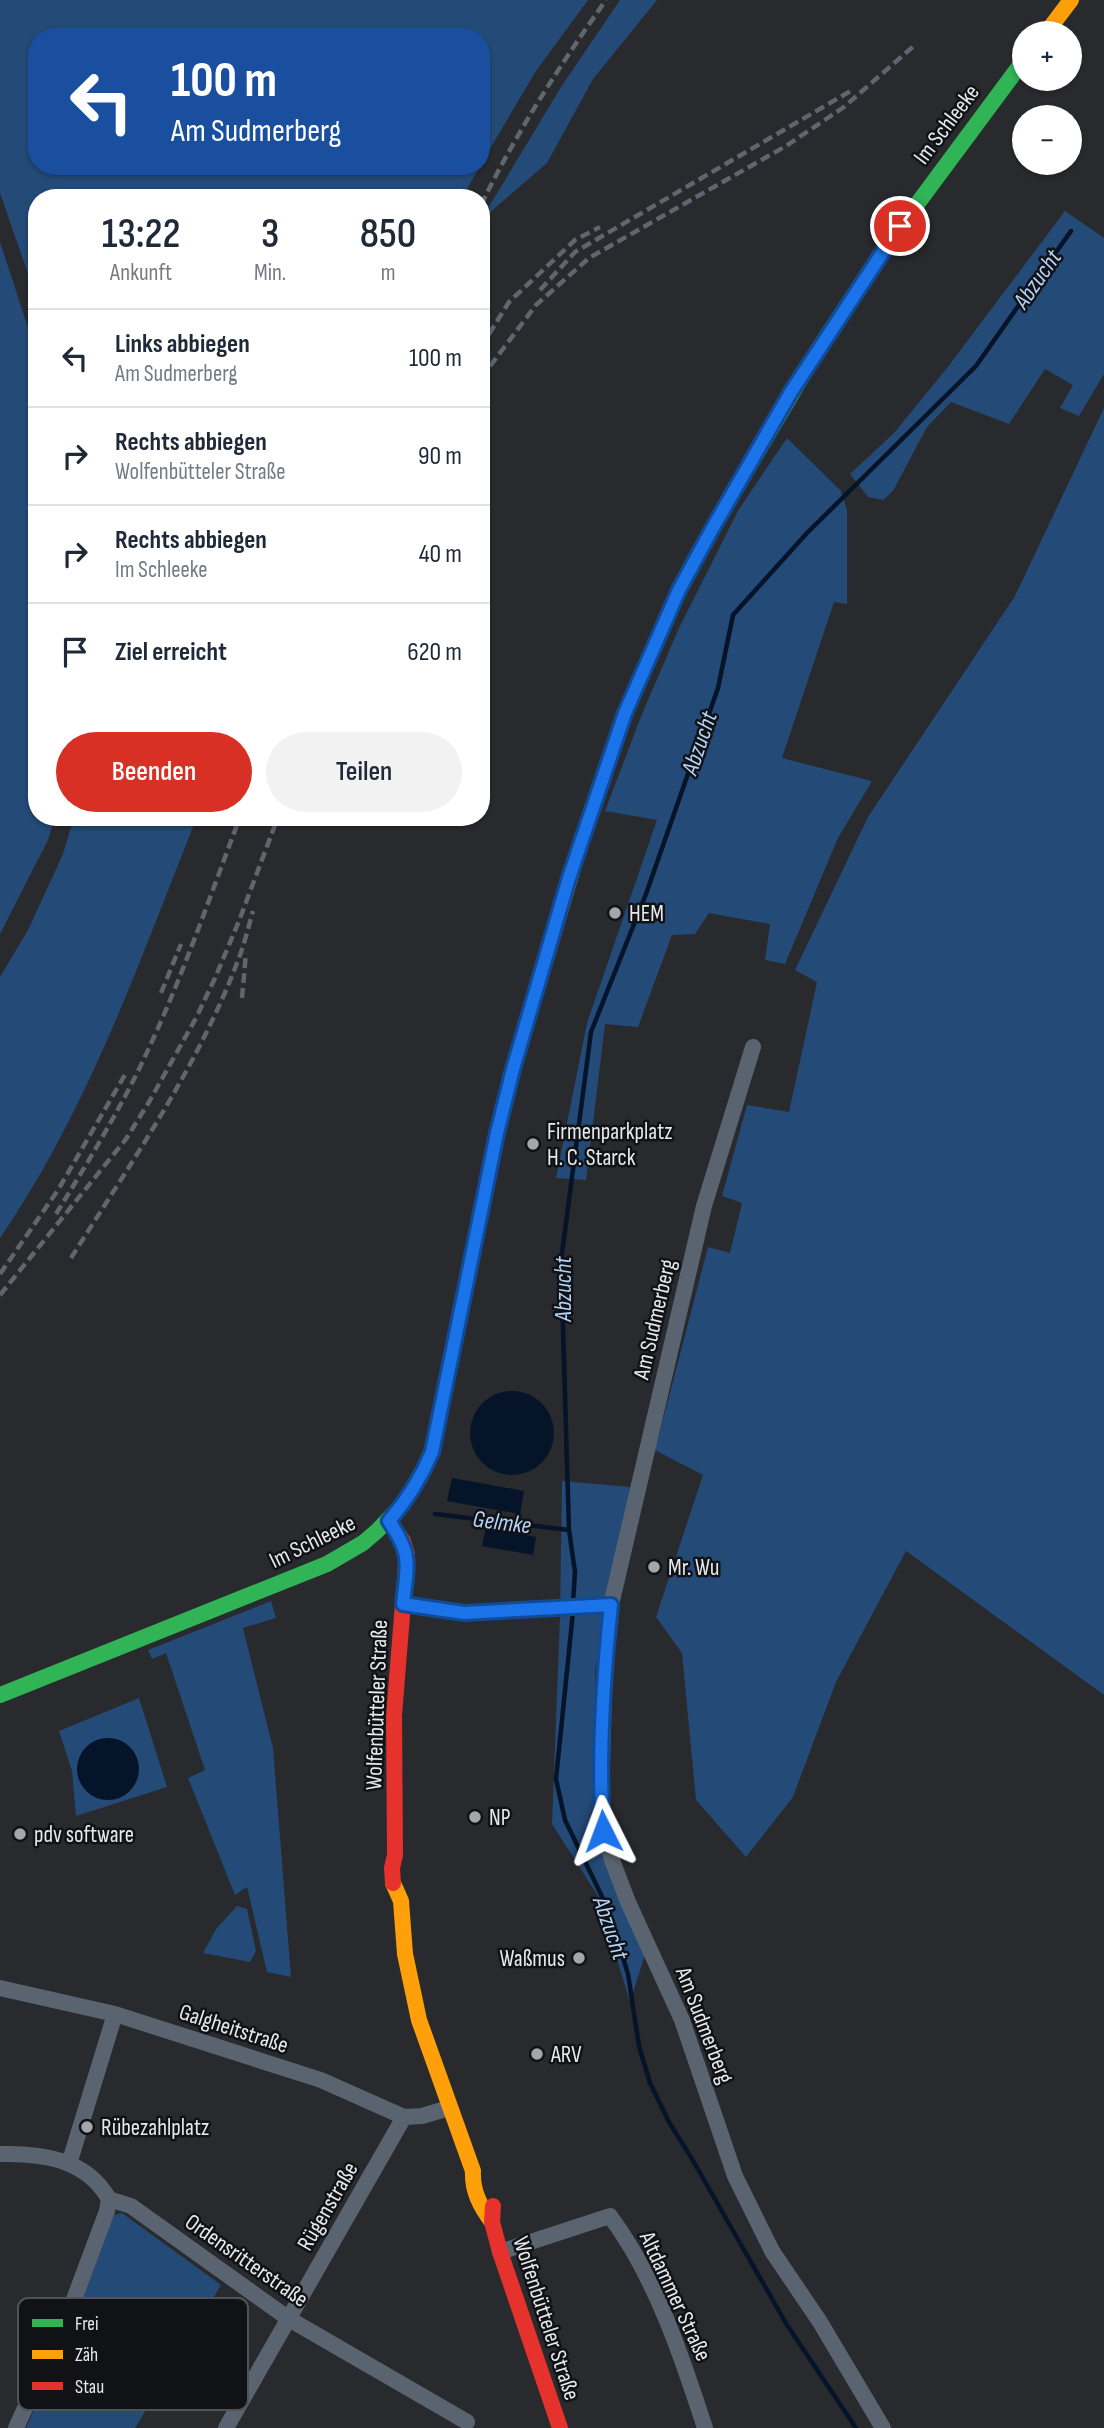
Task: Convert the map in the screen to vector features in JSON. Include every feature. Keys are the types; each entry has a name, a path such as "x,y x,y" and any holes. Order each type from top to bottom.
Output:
{"main road":[{"path":"1055,21 1071,0"},
{"name":"Im Schleeke","path":"0,1695 327,1564 365,1542 389,1521 414,1489 432,1452 494,1146 513,1069 550,939 589,820 625,713 652,649 679,590 711,531 817,351 886,246 1012,76"},
{"name":"Wolfenbütteler Straße","path":"389,1521 403,1541 407,1554 394,1715 395,1855 392,1868 393,1884 401,1901 405,1954 419,2020 473,2171 472,2184 481,2209 492,2222 560,2428"}],"street":[{"name":"Am Sudmerberg","path":"753,1047 704,1206 611,1605 605,1662 601,1798 603,1831 628,1902 682,2020 735,2176 772,2251 820,2322 883,2428"},
{"path":"403,1604 464,1613 611,1605"},
{"name":"Galgheitstraße","path":"0,1988 115,2014 321,2080 404,2117"},
{"path":"69,2164 115,2014"},
{"path":"404,2117 422,2116 449,2108"},
{"name":"Rügenstraße","path":"248,2390 404,2117"},
{"name":"Ordensritterstraße","path":"0,2154 33,2153 69,2164 99,2182 108,2199 131,2206 289,2319 467,2422"},
{"path":"75,2298 107,2211 108,2199"},
{"name":"Altdammer Straße","path":"500,2252 610,2216 642,2263 691,2383 705,2428"},
{"path":"16,2428 24,2410"},
{"name":"Rügenstraße","path":"226,2428 236,2410"}],"shaded area":[{"path":"0,0 588,0 536,71 490,149 490,28 28,28 28,175 475,175 467,189 28,189 28,274 0,193"},
{"path":"620,0 657,0 593,79 547,163 490,212 490,205 561,87"},
{"path":"1065,211 1104,238 1104,374 1079,416 1060,408 1073,385 1045,369 1009,424 951,402 927,427 893,491 883,500 868,497 850,474 894,433 947,368"},
{"path":"0,242 28,328 28,826 52,826 48,840 0,934"},
{"path":"1104,408 1104,1695 906,1551 836,1682 793,1797 746,1857 696,1800 682,1653 656,1617 703,1475 655,1450 708,1247 730,1253 742,1203 722,1196 747,1105 789,1112 817,982 795,970 868,817 1015,596"},
{"path":"787,438 841,491 847,510 847,604 834,602 782,758 872,781 838,838 785,964 765,960 770,924 709,913 695,934 672,935 638,1027 605,1024 586,1180 556,1178 587,1023 657,820 605,811 679,628 739,509"},
{"path":"71,826 193,826 133,980 86,1086 32,1189 0,1238 0,977 28,930 63,854"},
{"path":"512,1391 528,1394 542,1403 551,1417 554,1433 551,1449 542,1463 528,1472 512,1475 496,1472 482,1463 473,1449 470,1433 473,1417 482,1403 496,1394"},
{"path":"452,1478 524,1491 520,1514 447,1501"},
{"path":"562,1481 630,1487 595,1671 596,1840 645,1955 630,2002 598,1896 552,1824"},
{"path":"486,1528 536,1537 533,1555 482,1546"},
{"path":"271,1601 276,1618 243,1628 273,1748 291,1977 267,1972 247,1887 235,1895 188,1778 205,1770 166,1653 152,1659 148,1650"},
{"path":"139,1698 167,1787 76,1816 72,1771 59,1731"},
{"path":"102,1738 114,1738 130,1747 137,1757 137,1781 130,1791 114,1800 102,1800 91,1795 82,1786 77,1775 77,1763 82,1752 91,1743"},
{"path":"237,1906 247,1909 256,1951 250,1962 203,1953 216,1929"},
{"path":"122,2213 221,2285 213,2298 82,2298 114,2215"},
{"path":"34,2410 146,2410 135,2428 26,2428"}],"waterway":[{"name":"Abzucht","path":"573,1603 575,1572 569,1530 561,1261 591,1032 646,894 718,688 733,615 807,533 976,366 1071,231"},
{"name":"Gelmke","path":"435,1514 569,1530"},
{"name":"Abzucht","path":"573,1612 556,1779 565,1820 608,1909 628,1974 639,2046 650,2083 669,2122 787,2325 856,2428"}],"railway":[{"path":"489,189 539,100 606,0"},
{"path":"490,366 536,305 589,258 786,146 844,107 916,44"},
{"path":"540,290 575,252 854,89"},
{"path":"490,333 509,302 575,240 600,227"},
{"path":"56,1214 113,1118 162,1020 237,826"},
{"path":"0,1295 126,1139 149,1102 215,978 275,826"},
{"path":"71,1258 162,1114 203,1040 237,963 253,911"},
{"path":"161,993 181,944"},
{"path":"242,998 246,953"},
{"path":"0,1274 58,1190 126,1073"}],"traffic: fast":[{"path":"582,838 625,713 679,590 711,531 817,351 886,246 1012,76"},
{"path":"0,1695 327,1564 363,1543 377,1531 403,1504 432,1452 466,1287"}],"traffic: slow":[{"path":"1055,21 1071,0"},
{"path":"466,1287 497,1133 513,1069 582,838"},
{"path":"393,1883 401,1901 405,1954 419,2020 473,2171 478,2198 492,2222"}],"traffic: jam":[{"path":"389,1521 403,1541 407,1554 394,1715 393,1883"},
{"path":"493,2206 492,2222 500,2252 560,2428"}],"place":[{"name":"HEM","path":"615,913"},
{"name":"Firmenparkplatz H. C. Starck","path":"533,1144"},
{"name":"Mr. Wu","path":"654,1567"},
{"name":"NP","path":"475,1817"},
{"name":"pdv software","path":"20,1834"},
{"name":"Waßmus","path":"579,1958"},
{"name":"ARV","path":"537,2054"},
{"name":"Rübezahlplatz","path":"87,2127"}],"route":[{"path":"603,1831 601,1798 605,1662 611,1605 464,1613 403,1604 407,1554 403,1541 389,1521 420,1480 432,1452 497,1133 513,1069 569,878 625,713 679,590 711,531 791,392 900,226"}]}
